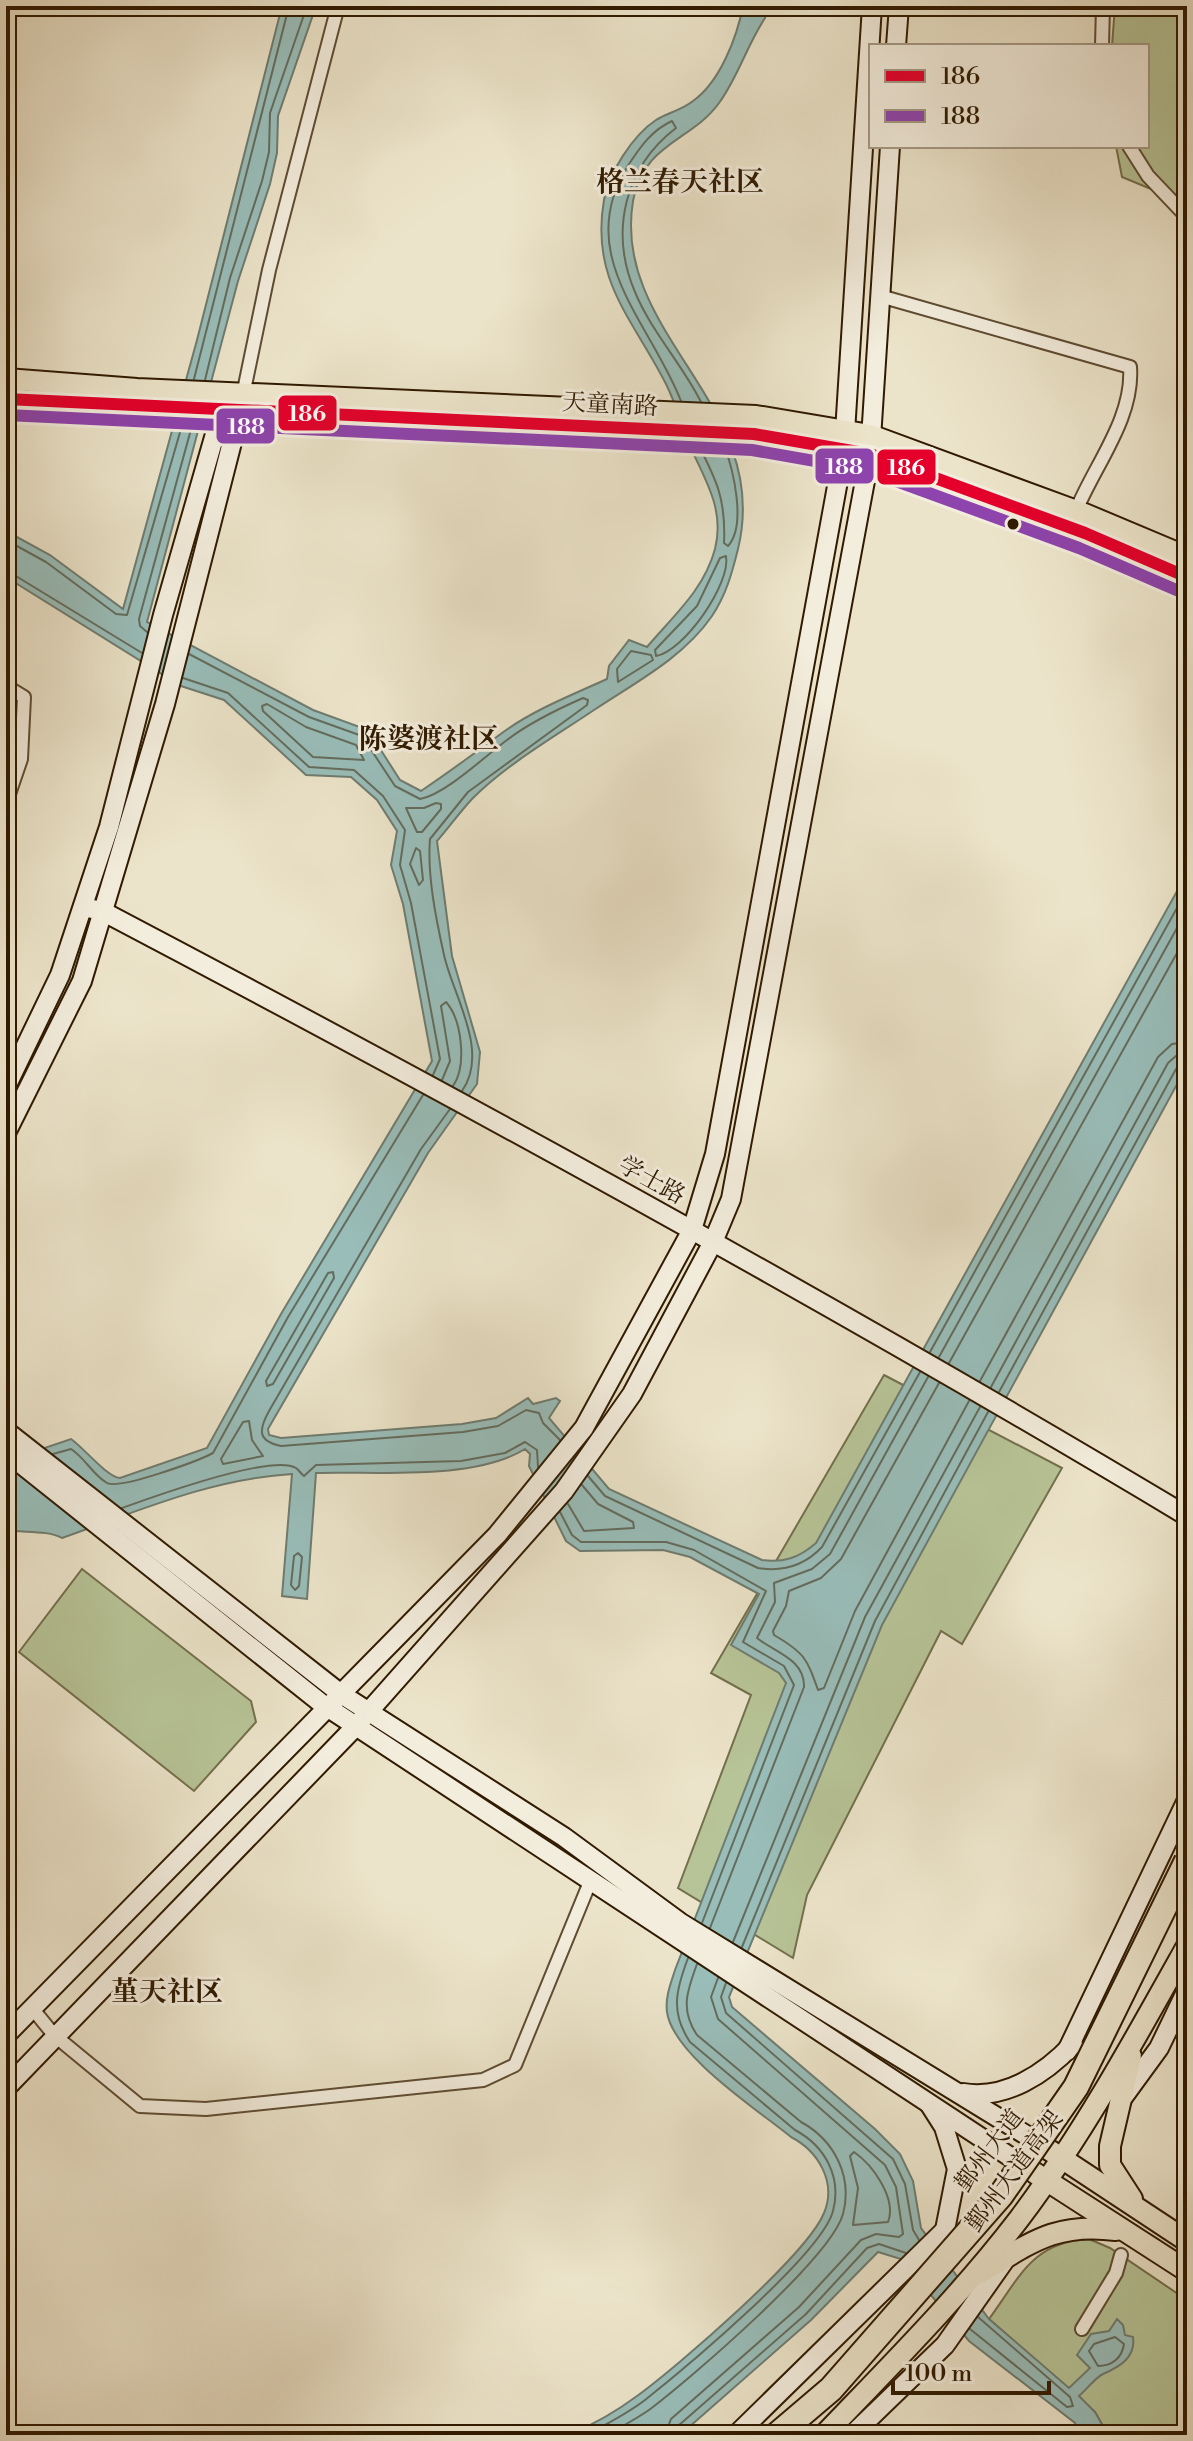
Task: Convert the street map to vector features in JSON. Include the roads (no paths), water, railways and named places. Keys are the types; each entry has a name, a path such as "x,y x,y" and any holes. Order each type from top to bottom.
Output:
{"highway":[{"name":"鄞州大道高架","path":"777,2435 831,2389 1001,2195 1076,2087 1187,1861"},
{"name":"鄞州大道高架","path":"802,2435 1023,2191 1074,2118 1187,1896"}],"main road":[{"path":"6,379 236,405 730,415 845,440"},
{"name":"天童南路","path":"6,399 145,408 236,405 676,433 845,440 870,444 1187,577"},
{"path":"870,444 1076,511 1187,557"},
{"name":"鄞州大道","path":"766,2435 796,2409 942,2256 1084,2065 1187,1848"},
{"path":"824,2435 967,2281 1062,2159 1134,2042 1187,1946"},
{"path":"1134,2042 1110,2146 1110,2165 1142,2212"},
{"path":"1031,2138 1187,2241"},
{"path":"1015,2160 1187,2271"},
{"path":"967,2281 1053,2232 1085,2226 1125,2232"}],"street":[{"path":"6,1133 82,981 165,704 269,270 338,6"},
{"path":"870,44 872,6"},
{"path":"896,44 899,6"},
{"path":"1102,44 1103,6"},
{"path":"6,2035 497,1535 584,1428 692,1230 715,1154 845,440 869,54"},
{"path":"6,2088 361,1720 564,1491 632,1394 713,1242 731,1199 870,444 890,148"},
{"path":"1130,148 1148,176 1187,217"},
{"path":"880,296 1130,367 1113,442 1088,481 1076,511"},
{"path":"6,1087 60,975 83,907 109,827 163,615 215,434 236,405"},
{"path":"6,686 24,697 21,759 6,803"},
{"name":"学士路","path":"83,907 102,911 498,1122 912,1353 1187,1516"},
{"path":"10,1441 126,1538 334,1701 590,1882 680,1931 756,1979 1015,2160"},
{"path":"361,1720 564,1837 680,1931"},
{"path":"1067,2051 1187,1800"},
{"path":"32,2008 54,2035 140,2106 206,2109 483,2080 515,2065 590,1882"},
{"path":"756,1979 961,2093 1031,2138"},
{"path":"1124,2096 1159,2048 1187,1990"},
{"path":"961,2093 981,2096 1023,2085 1067,2051 1116,1998"},
{"path":"926,2099 944,2127 957,2169 942,2256"},
{"path":"736,2435 944,2231"},
{"path":"1082,2329 1116,2273 1121,2255"},
{"path":"852,2435 945,2345 1007,2257"}],"water":[{"path":"282,6 316,6 278,116 277,153 270,184 238,281 147,622 313,710 368,730 400,780 421,791 527,717 607,679 609,666 629,640 647,647 687,602 710,564 717,534 712,495 670,392 617,298 603,253 601,228 606,190 630,145 656,120 684,107 703,93 732,45 743,6 767,6 765,18 719,103 708,116 657,155 638,182 633,201 633,248 645,291 714,411 733,453 743,498 738,549 728,584 712,616 673,657 500,774 472,799 437,841 452,956 480,1052 477,1084 428,1153 268,1429 269,1435 281,1438 462,1424 496,1418 528,1398 533,1404 556,1398 560,1401 549,1418 609,1489 762,1560 784,1560 803,1552 816,1543 1187,873 1187,1066 882,1625 729,1997 732,2007 900,2154 913,2181 921,2228 989,2319 1069,2388 1090,2368 1077,2355 1091,2334 1109,2331 1117,2319 1123,2325 1125,2335 1133,2337 1129,2356 1097,2378 1079,2396 1095,2412 1108,2435 1080,2435 1075,2423 969,2341 901,2259 878,2252 811,2320 680,2435 569,2435 629,2402 710,2336 768,2281 813,2232 827,2201 826,2179 817,2159 700,2063 673,2029 667,2012 675,1970 786,1683 779,1673 731,1645 759,1594 690,1557 663,1550 580,1551 566,1541 529,1466 530,1454 525,1449 504,1459 452,1470 316,1473 307,1599 282,1596 292,1474 204,1489 62,1538 6,1530 6,1461 71,1439 102,1468 120,1478 207,1448 281,1314 432,1061 403,904 391,865 397,831 377,800 351,777 306,775 224,700 181,686 6,577 6,531 50,555 123,609 197,340"}],"district":[{"name":"格兰春天社区","path":"680,181"},
{"name":"陈婆渡社区","path":"429,738"},
{"name":"堇天社区","path":"167,1991"}]}
